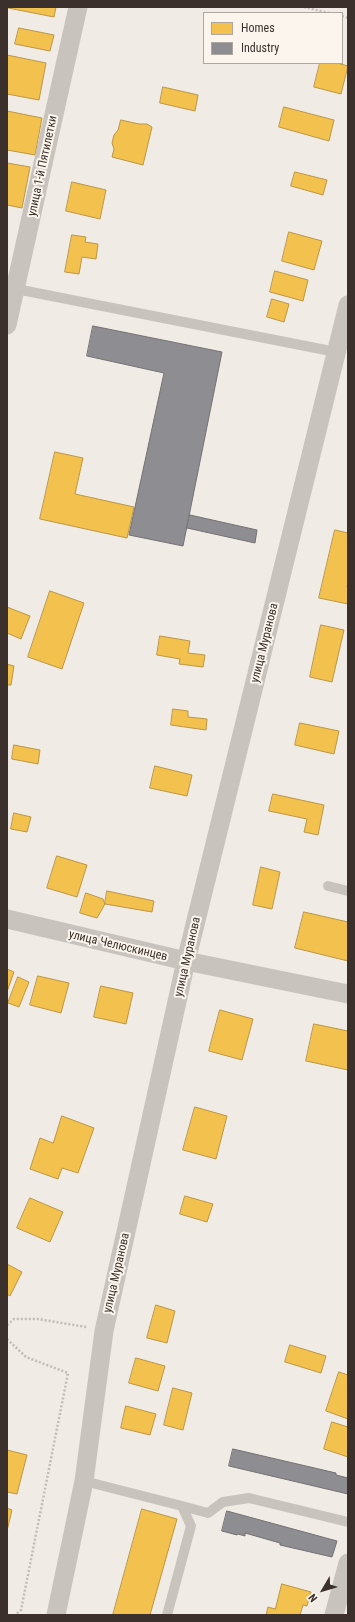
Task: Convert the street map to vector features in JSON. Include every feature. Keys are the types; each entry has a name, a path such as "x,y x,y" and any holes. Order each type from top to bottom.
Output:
{"street":[{"name":"улица 1-й Пятилетки","path":"7,325 78,7"},
{"name":"улица Муранова","path":"56,1615 84,1481 104,1331 186,961 348,305"},
{"name":"улица Челюскинцев","path":"7,919 186,961 348,994"},
{"path":"334,1615 348,1562"}],"lane":[{"path":"16,289 336,352"},
{"path":"328,886 348,891"},
{"path":"84,1481 208,1513 223,1502 249,1498 348,1522"},
{"path":"167,1615 191,1526 182,1506"}],"path":[{"path":"304,7 324,12"},
{"path":"7,1325 14,1319 38,1319 104,1331"},
{"path":"7,1340 26,1357 68,1373 21,1610 15,1615"}],"building: Homes":[{"path":"8,7 56,7 54,17"},
{"path":"19,28 54,35 50,51 15,44"},
{"path":"7,55 46,63 39,100 7,94"},
{"path":"320,64 341,64 348,66 341,94 314,87"},
{"path":"163,87 198,95 195,111 160,103"},
{"path":"284,107 334,120 329,141 279,127"},
{"path":"7,111 42,118 35,155 7,150"},
{"path":"121,120 139,124 147,124 152,127 143,165 112,157 114,149 112,143"},
{"path":"7,163 30,167 22,208 7,205"},
{"path":"295,172 327,180 323,195 291,186"},
{"path":"72,182 106,190 100,219 66,211"},
{"path":"289,232 322,241 314,270 282,261"},
{"path":"72,235 86,237 85,242 98,244 96,259 82,257 79,274 65,272"},
{"path":"275,271 308,280 303,301 270,292"},
{"path":"272,299 289,304 284,322 267,317"},
{"path":"55,452 83,458 75,494 134,507 127,538 40,519"},
{"path":"335,530 348,533 348,604 319,598"},
{"path":"50,591 84,603 62,669 28,657"},
{"path":"7,607 30,616 21,639 7,633"},
{"path":"321,625 344,630 332,682 310,677"},
{"path":"160,636 190,641 188,653 205,655 203,667 179,664 180,659 157,655"},
{"path":"7,664 14,666 11,685 7,685"},
{"path":"173,709 188,711 188,717 207,719 206,730 171,725"},
{"path":"300,723 339,731 334,754 295,745"},
{"path":"14,745 40,750 38,764 12,759"},
{"path":"155,766 192,775 187,796 150,788"},
{"path":"273,794 324,805 318,835 304,832 307,819 269,811"},
{"path":"14,813 31,817 27,832 11,829"},
{"path":"57,856 87,865 77,897 47,888"},
{"path":"261,867 280,872 272,909 253,905"},
{"path":"107,891 154,901 152,912 105,904"},
{"path":"86,893 103,899 105,904 97,918 80,913"},
{"path":"304,912 348,922 348,961 295,948"},
{"path":"7,969 14,972 7,992"},
{"path":"38,976 69,983 61,1013 30,1005"},
{"path":"18,977 29,982 19,1007 8,1003"},
{"path":"101,986 133,993 126,1024 94,1017"},
{"path":"220,1010 253,1019 242,1060 209,1051"},
{"path":"314,1024 348,1031 348,1070 306,1061"},
{"path":"195,1107 227,1116 216,1159 183,1150"},
{"path":"62,1116 94,1128 78,1173 62,1168 58,1179 30,1169 40,1138 53,1143"},
{"path":"185,1196 213,1204 207,1222 180,1214"},
{"path":"30,1198 63,1212 50,1242 17,1228"},
{"path":"7,1264 22,1272 10,1296 7,1294"},
{"path":"156,1305 175,1311 167,1343 147,1338"},
{"path":"290,1345 326,1356 321,1373 285,1362"},
{"path":"136,1358 165,1366 158,1391 129,1383"},
{"path":"339,1372 348,1375 348,1419 326,1411"},
{"path":"173,1388 192,1393 183,1430 164,1425"},
{"path":"126,1406 156,1414 150,1435 121,1428"},
{"path":"332,1422 348,1427 348,1457 324,1449"},
{"path":"7,1450 27,1455 17,1494 7,1492"},
{"path":"7,1508 12,1510 7,1531"},
{"path":"142,1509 177,1519 150,1615 113,1615"},
{"path":"282,1584 311,1592 307,1606 303,1605 300,1615 266,1615 268,1607 275,1609"}],"building: Industry":[{"path":"93,326 222,352 183,546 129,535 164,373 87,356"},
{"path":"190,515 257,530 255,543 187,528"},
{"path":"233,1449 336,1473 336,1475 348,1478 348,1494 229,1466"},
{"path":"227,1511 337,1541 332,1557 280,1545 280,1543 245,1533 245,1536 222,1531"}]}
